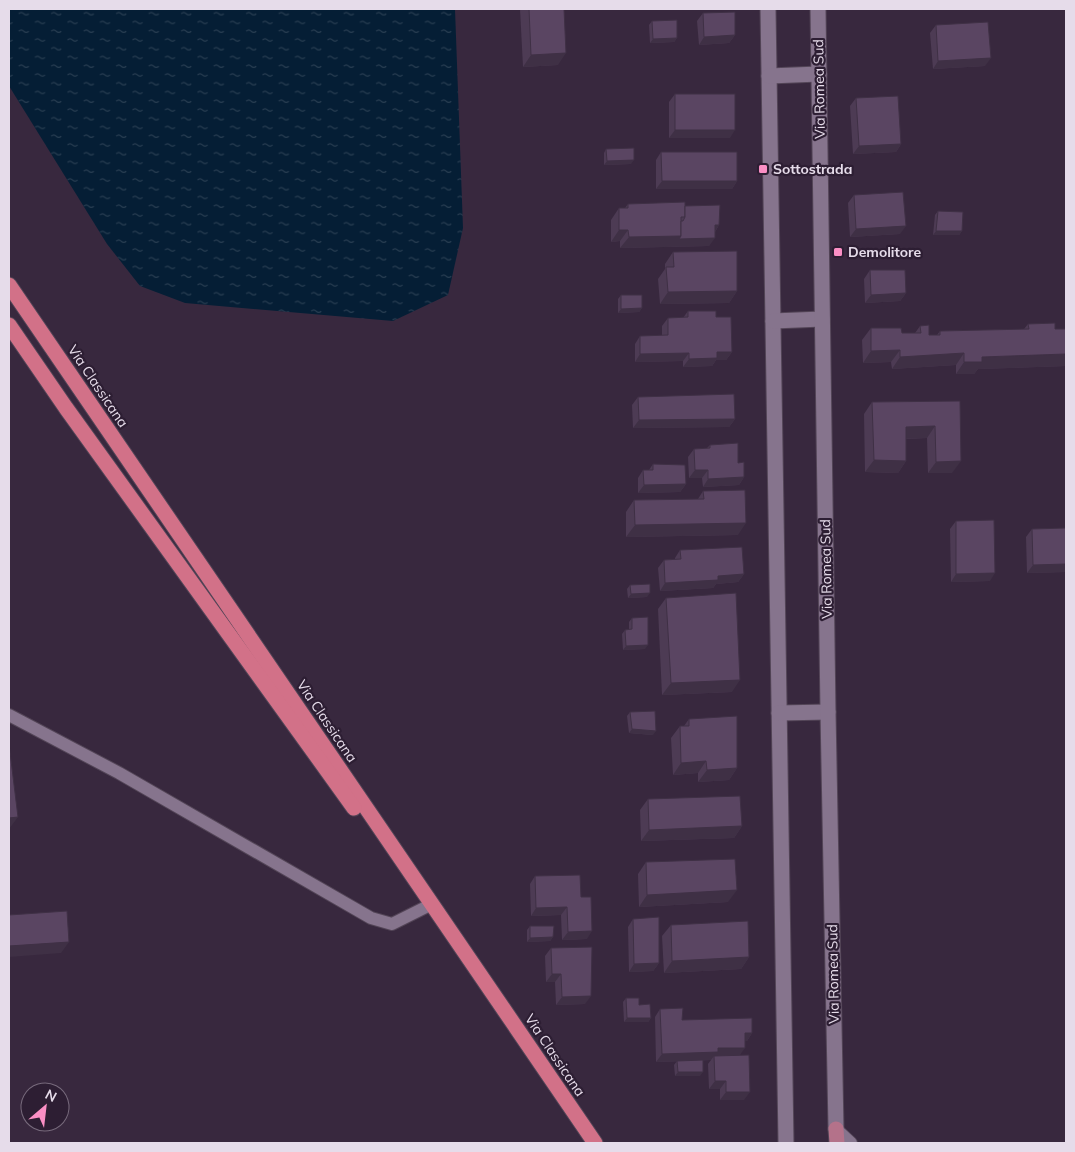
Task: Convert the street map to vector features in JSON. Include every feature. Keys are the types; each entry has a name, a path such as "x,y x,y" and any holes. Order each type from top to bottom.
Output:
{"highway":[{"name":"Via Classicana","path":"9,285 576,1115"},
{"name":"Via Classicana","path":"9,325 66,408 576,1115"},
{"path":"9,336 66,408"},
{"path":"576,1115 595,1143"}],"street":[{"path":"768,9 786,1143"},
{"name":"Via Romea Sud","path":"818,9 828,712 837,1136"},
{"path":"769,76 819,74"},
{"path":"773,321 822,319"},
{"path":"779,713 828,712"}],"lane":[{"path":"9,715 119,773 371,918 392,924 426,907"},
{"path":"837,1136 851,1143"}],"water":[{"path":"9,9 455,9 463,228 448,295 393,321 185,303 140,286 107,244 9,86"}],"building":[{"path":"529,9 564,9 566,53 531,55"},
{"path":"735,12 735,35 704,37 703,13"},
{"path":"677,20 677,38 653,39 652,21"},
{"path":"988,22 991,58 938,61 936,25"},
{"path":"675,94 735,94 735,130 675,130"},
{"path":"898,96 901,144 859,146 856,98"},
{"path":"634,148 634,160 607,161 606,149"},
{"path":"661,152 737,152 737,181 662,181"},
{"path":"903,192 906,226 856,229 854,195"},
{"path":"685,202 685,217 681,217 681,236 629,237 628,230 619,230 619,208 628,208 628,204"},
{"path":"720,205 719,225 715,225 715,238 679,239 681,236 681,221 685,217 685,206"},
{"path":"938,211 963,212 962,231 936,231"},
{"path":"737,251 737,291 668,292 666,267 674,267 673,252"},
{"path":"870,270 905,270 906,293 871,295"},
{"path":"621,295 642,295 642,308 621,309"},
{"path":"688,311 716,311 716,317 731,317 732,352 717,352 717,358 689,359 689,353 640,354 640,336 668,335 668,318 688,317"},
{"path":"1055,323 1055,329 1066,329 1066,354 982,357 982,362 964,362 964,353 900,357 900,350 871,351 871,328 901,328 902,333 921,333 920,326 929,325 929,335 940,335 940,331 1029,329 1028,324"},
{"path":"734,394 735,419 639,420 638,397"},
{"path":"960,401 961,461 936,462 935,426 906,427 906,461 874,460 872,402"},
{"path":"738,443 738,463 744,462 744,477 708,479 708,470 695,470 694,449 710,448 710,445"},
{"path":"653,464 685,465 686,484 644,485 643,470 653,470"},
{"path":"745,490 746,523 635,525 634,500 704,499 703,491"},
{"path":"994,520 995,573 956,574 956,521"},
{"path":"1066,528 1066,564 1033,565 1032,529"},
{"path":"742,547 744,574 718,576 718,580 665,583 664,560 681,559 680,550"},
{"path":"650,584 650,593 631,594 630,585"},
{"path":"736,593 740,680 671,683 666,598"},
{"path":"648,617 648,645 626,646 625,630 632,629 632,618"},
{"path":"655,711 656,731 632,729 630,712"},
{"path":"737,716 737,768 707,770 706,761 681,763 680,726 689,726 689,719"},
{"path":"9,744 18,817 9,818"},
{"path":"740,796 742,826 649,830 648,799"},
{"path":"735,859 737,890 647,895 646,862"},
{"path":"580,875 581,897 591,897 592,931 568,932 567,907 536,908 535,876"},
{"path":"67,911 69,942 9,946 9,915"},
{"path":"659,917 659,963 634,964 633,919"},
{"path":"748,921 749,957 672,961 671,925"},
{"path":"530,926 554,926 553,937 530,938"},
{"path":"592,947 591,996 562,997 561,974 552,974 551,948"},
{"path":"626,998 639,998 639,1005 650,1004 651,1018 627,1018"},
{"path":"683,1008 682,1020 752,1018 752,1033 745,1033 745,1048 718,1048 718,1052 662,1054 660,1009"},
{"path":"749,1055 750,1092 726,1092 726,1081 715,1081 714,1056"},
{"path":"703,1060 703,1072 678,1072 677,1061"}],"place":[{"name":"Sottostrada","path":"763,169"},
{"name":"Demolitore","path":"838,252"}]}
